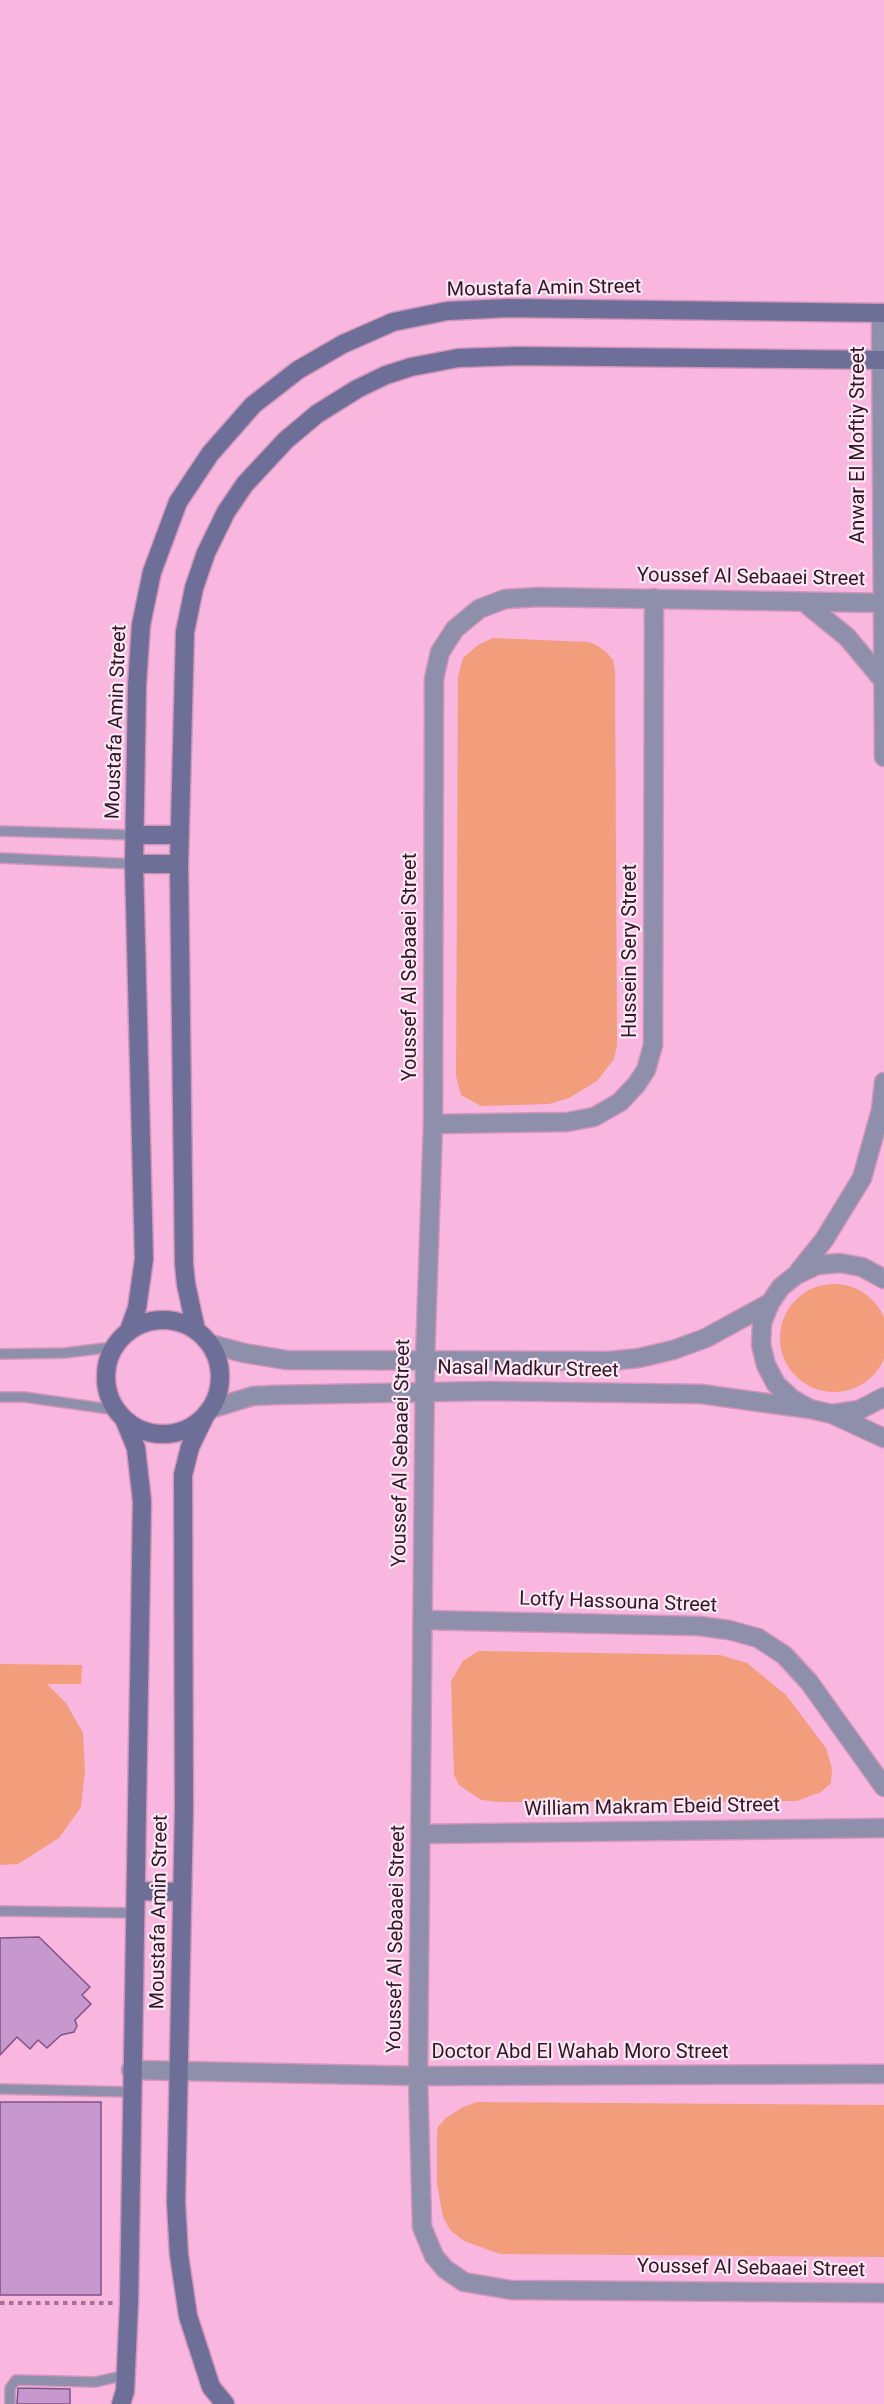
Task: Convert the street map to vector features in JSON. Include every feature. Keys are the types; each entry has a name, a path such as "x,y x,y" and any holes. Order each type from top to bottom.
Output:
{"street":[{"name":"Moustafa Amin Street","path":"129,1330 137,1308 144,1259 134,864 137,685 141,625 152,572 178,502 210,454 253,405 298,370 343,344 393,322 447,312 508,308 882,313"},
{"name":"Anwar El Moftiy Street","path":"882,313 884,757"},
{"path":"196,1330 184,1264 179,864 182,674 185,632 194,588 206,553 226,512 245,484 286,440 317,414 357,389 386,375 458,358 518,356 882,360"},
{"name":"Youssef Al Sebaaei Street","path":"883,603 654,598 505,599 479,609 455,628 440,652 434,679 433,1124 425,1360 418,2076 422,2227 434,2256 445,2269 464,2282 511,2289 884,2293"},
{"name":"Hussein Sery Street","path":"433,1124 567,1122 594,1117 620,1102 646,1070 653,1045 654,598"},
{"path":"804,602 847,637 882,679"},
{"path":"135,835 180,835"},
{"path":"134,864 179,864"},
{"path":"810,1409 792,1399 776,1384 766,1365 761,1344 762,1323 770,1303 781,1287 796,1275 824,1240 862,1178 881,1110 884,1082"},
{"path":"796,1275 817,1265 840,1263 862,1267 884,1280"},
{"name":"Nasal Madkur Street","path":"210,1344 244,1353 286,1360 610,1361 639,1358 673,1350 706,1338 770,1303"},
{"path":"151,1321 174,1321 196,1330 210,1344 218,1359 220,1376 218,1393 208,1412 187,1429 166,1434 144,1431 120,1416 106,1390 106,1368 113,1347 129,1330 151,1321"},
{"name":"Nasal Madkur Street","path":"208,1412 253,1396 426,1391 701,1394 832,1414"},
{"path":"832,1414 859,1410 884,1397"},
{"name":"Moustafa Amin Street","path":"208,1412 190,1447 183,1475 184,1809 176,2202 179,2255 188,2316 210,2396 225,2404"},
{"path":"832,1414 884,1438"},
{"name":"Moustafa Amin Street","path":"120,1416 136,1448 142,1501 126,2394"},
{"name":"Lotfy Hassouna Street","path":"423,1620 699,1626 729,1629 758,1638 784,1655 809,1682 884,1787"},
{"name":"William Makram Ebeid Street","path":"421,1834 884,1828"},
{"path":"136,1891 182,1892"},
{"name":"Doctor Abd El Wahab Moro Street","path":"131,2070 418,2076 884,2074"}],"lane":[{"path":"0,831 135,835"},
{"path":"0,858 134,864"},
{"path":"0,1354 65,1353 113,1347"},
{"path":"0,1397 24,1397 120,1416"},
{"path":"0,1911 135,1913"},
{"path":"0,2089 131,2092"},
{"path":"10,2404 10,2388 16,2380 95,2382 126,2394"}],"path":[{"path":"0,2303 129,2303"}],"shaded area":[{"path":"493,638 589,642 607,653 613,660 615,671 617,1045 614,1059 597,1081 569,1098 549,1104 481,1106 461,1095 456,1076 458,677 463,658 478,645"},
{"path":"834,1284 855,1288 872,1300 884,1317 888,1338 884,1359 872,1376 855,1388 834,1392 813,1388 796,1376 784,1359 780,1338 784,1317 796,1300 813,1288"},
{"path":"478,1651 720,1655 747,1663 786,1695 826,1748 832,1768 831,1783 821,1792 797,1801 500,1802 481,1800 459,1785 454,1775 451,1681 463,1661"},
{"path":"0,1664 82,1665 81,1684 47,1684 66,1703 83,1733 85,1770 81,1807 59,1838 18,1864 0,1865"},
{"path":"477,2102 884,2105 884,2257 500,2254 464,2241 450,2230 443,2217 437,2184 437,2133 438,2127 446,2118 463,2107"}],"building":[{"path":"39,1937 90,1987 82,1995 91,2004 75,2020 77,2026 74,2032 61,2035 47,2048 38,2040 30,2049 17,2037 0,2055 0,1938"},
{"path":"0,2102 101,2102 101,2295 0,2295"},
{"path":"18,2388 70,2389 70,2404 17,2404"}]}
